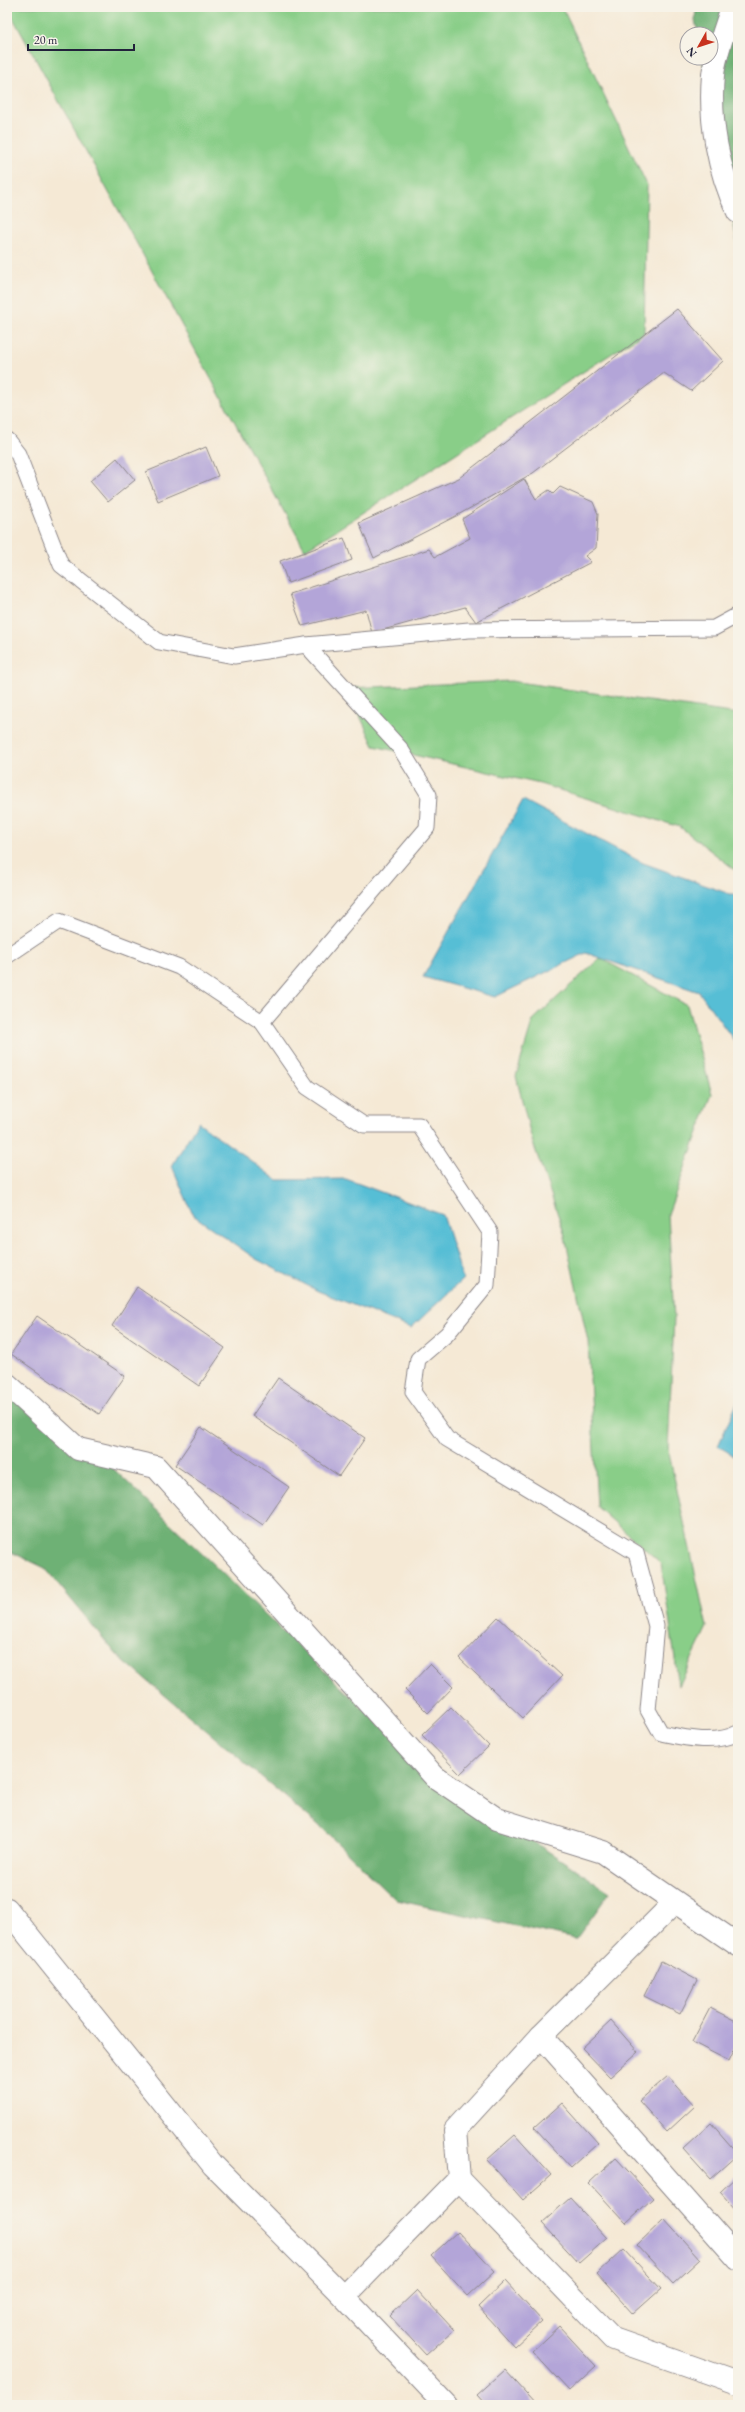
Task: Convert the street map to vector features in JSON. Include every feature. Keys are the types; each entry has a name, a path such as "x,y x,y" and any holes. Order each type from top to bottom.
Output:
{"street":[{"path":"732,7 713,74 713,111 714,135 730,195 738,212"},
{"path":"7,1384 78,1449 156,1467 435,1777 497,1819 603,1852 738,1945"},
{"path":"675,1902 541,2036 455,2130 459,2179 613,2338 738,2383"},
{"path":"7,1909 213,2165 344,2297 446,2405"},
{"path":"541,2036 738,2259"},
{"path":"344,2297 459,2179"}],"lane":[{"path":"7,440 18,454 61,565 159,642 234,656 306,645 469,630 714,628 738,615"},
{"path":"262,1022 427,828 429,796 400,748 306,645"},
{"path":"7,956 60,921 179,967 262,1022 307,1087 364,1125 419,1125 490,1232 487,1285 447,1334 418,1359 413,1392 447,1439 636,1553 656,1626 648,1710 661,1733 695,1740 731,1737 738,1733"}],"green space":[{"path":"7,7 562,7 647,185 644,333 305,550"},
{"path":"696,7 738,7 738,248 704,66 719,66 719,26 696,26"},
{"path":"511,681 738,714 738,872 680,827 540,784 374,746 347,688"},
{"path":"600,958 687,1005 712,1094 668,1214 674,1318 668,1449 707,1627 679,1686 661,1563 597,1507 588,1341 564,1232 532,1140 516,1076 533,1020"},
{"path":"7,1380 97,1453 435,1777 610,1892 576,1939 396,1900 322,1828 117,1655 45,1568 7,1550"}],"water":[{"path":"523,800 643,863 738,897 738,1046 699,992 586,953 495,997 423,977"},
{"path":"198,1122 277,1180 346,1179 443,1215 463,1279 411,1328 318,1291 256,1259 193,1215 172,1166"},
{"path":"738,1401 738,1458 718,1446"}],"building":[{"path":"677,309 723,361 691,391 664,373 533,473 456,516 374,558 359,523 459,478"},
{"path":"206,447 218,476 158,501 146,472"},
{"path":"117,458 135,480 108,502 90,481"},
{"path":"524,479 536,499 549,490 553,494 560,487 593,502 598,514 596,548 585,556 591,562 476,622 465,607 372,633 366,610 302,626 290,594 429,549 435,557 470,538 462,519"},
{"path":"344,538 352,560 288,583 280,561"},
{"path":"137,1287 225,1348 199,1386 112,1326"},
{"path":"37,1316 125,1376 99,1414 11,1354"},
{"path":"278,1378 365,1438 339,1476 252,1416"},
{"path":"201,1427 289,1487 263,1525 175,1465"},
{"path":"498,1617 562,1676 523,1718 459,1658"},
{"path":"430,1664 453,1687 428,1713 405,1690"},
{"path":"451,1707 489,1746 460,1774 422,1735"},
{"path":"661,1961 697,1980 680,2014 644,1996"},
{"path":"710,2008 738,2022 738,2042 729,2061 692,2042"},
{"path":"611,2021 638,2052 610,2077 582,2048"},
{"path":"668,2076 695,2106 667,2132 639,2101"},
{"path":"562,2103 598,2143 571,2168 534,2128"},
{"path":"711,2123 738,2154 710,2179 683,2149"},
{"path":"515,2135 551,2175 523,2200 487,2160"},
{"path":"616,2158 653,2198 626,2223 589,2183"},
{"path":"738,2175 738,2212 720,2192"},
{"path":"570,2198 607,2238 579,2263 542,2223"},
{"path":"664,2219 700,2259 673,2284 637,2245"},
{"path":"458,2231 495,2271 468,2296 431,2256"},
{"path":"624,2249 661,2289 633,2314 597,2274"},
{"path":"505,2281 542,2321 514,2347 478,2307"},
{"path":"417,2290 454,2330 426,2355 390,2316"},
{"path":"559,2326 596,2366 569,2391 532,2351"},
{"path":"505,2370 537,2405 486,2405 477,2395"}]}
